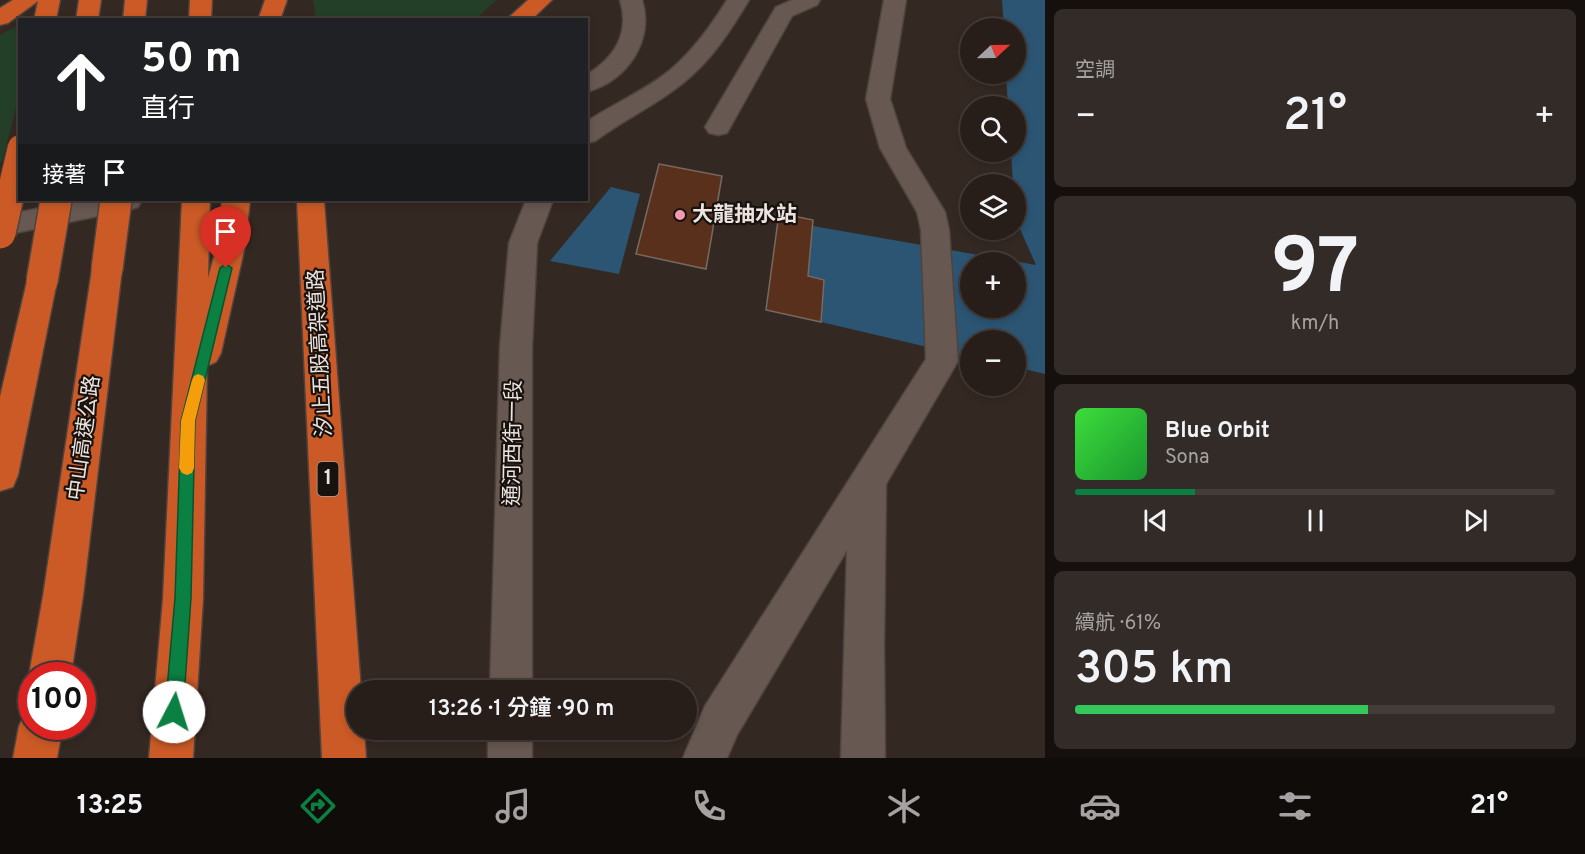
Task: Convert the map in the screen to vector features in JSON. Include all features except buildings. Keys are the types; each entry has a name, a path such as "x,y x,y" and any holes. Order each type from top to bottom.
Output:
{"highway":[{"path":"0,18 28,0"},
{"path":"45,18 49,0"},
{"path":"87,18 90,0"},
{"path":"134,18 136,0"},
{"path":"200,18 201,0"},
{"path":"270,18 276,0"},
{"path":"290,0 293,18"},
{"path":"519,18 541,0"},
{"path":"0,233 18,156"},
{"path":"0,181 18,178"},
{"path":"0,475 42,280 56,201"},
{"name":"中山高速公路","path":"52,662 116,201"},
{"path":"171,758 183,598 196,201"},
{"path":"188,421 231,246 236,201"},
{"name":"汐止五股高架道路","path":"310,201 318,300 344,758"},
{"path":"35,758 38,740"}],"street":[{"path":"588,84 614,66 630,47 637,26 631,0"},
{"path":"588,133 612,115 666,84 697,57 727,20 738,0"},
{"path":"718,128 784,12 809,0"},
{"path":"705,758 720,721 868,477 942,361 935,230 931,212 893,148 878,99 895,0"},
{"path":"0,226 123,201"},
{"name":"通河西街一段","path":"511,680 516,347 523,243 539,201"},
{"path":"863,758 863,647 868,477"},
{"path":"510,740 510,758"}],"green space":[{"path":"313,0 496,0 477,18 316,18"},
{"path":"18,26 18,100 2,162 0,162 0,35"}],"water":[{"path":"1002,0 1045,0 1045,374 1026,369 1026,330 960,330 960,355 821,322 824,280 808,276 813,226 962,252 960,318 1026,318 1026,263 1036,265 1025,240 1026,174 1012,174 1012,162 1026,162 1026,96 1007,96 1007,84 1026,84 1026,18 1003,18"},
{"path":"611,187 640,194 619,274 550,261"}],"slow traffic":[{"path":"187,468 188,421 198,380"}],"place":[{"name":"大龍抽水站","path":"680,215"}],"route":[{"path":"174,712 183,598 188,421 226,268"}]}
